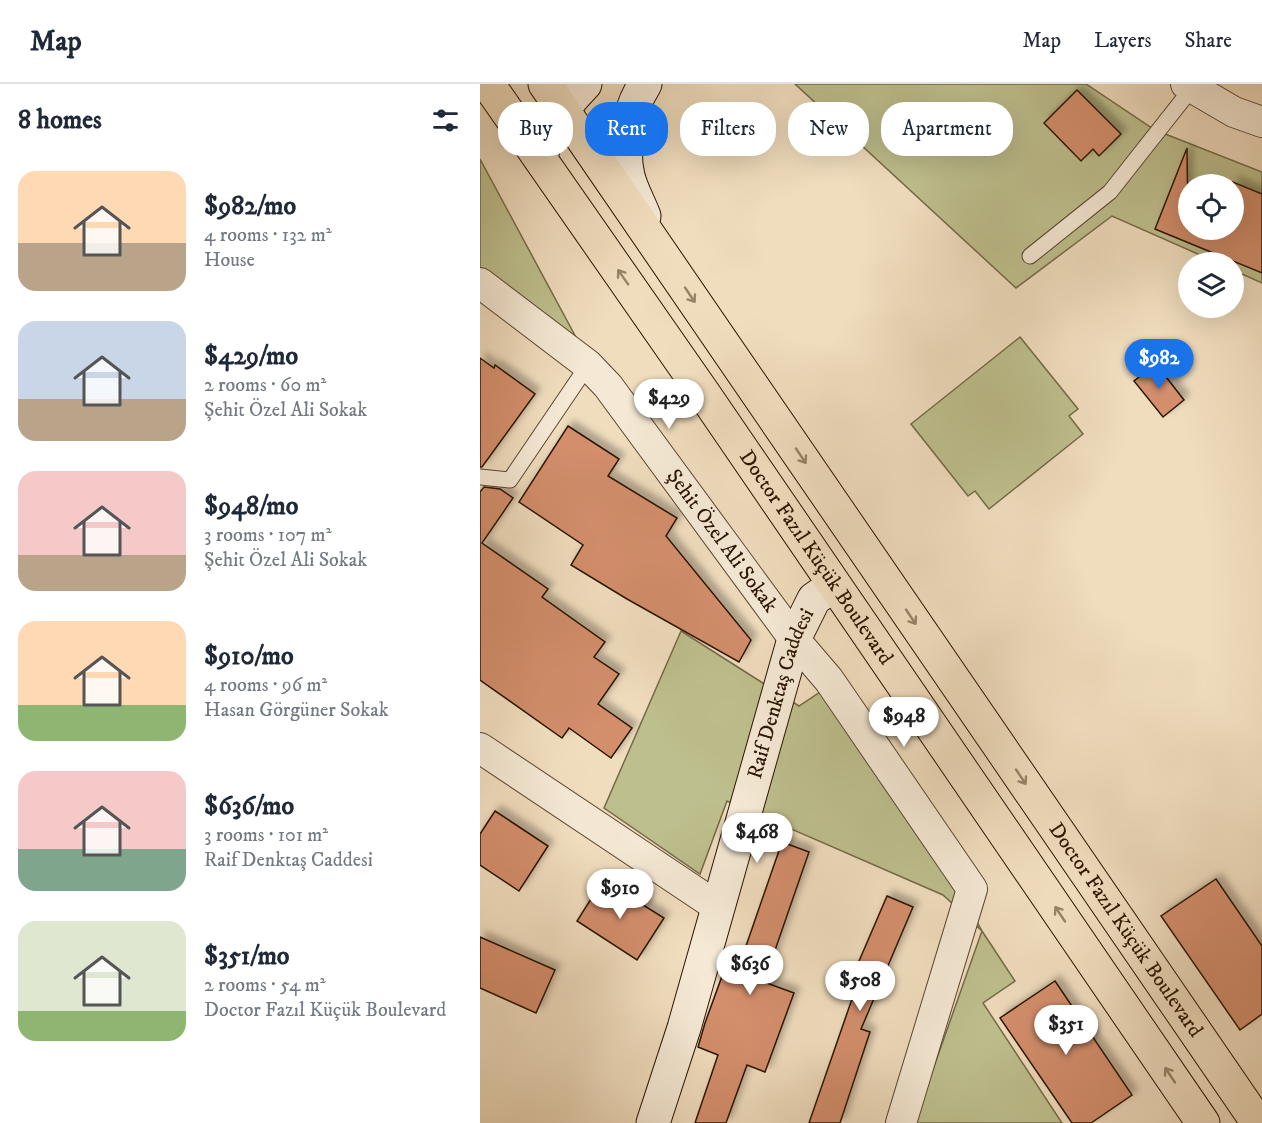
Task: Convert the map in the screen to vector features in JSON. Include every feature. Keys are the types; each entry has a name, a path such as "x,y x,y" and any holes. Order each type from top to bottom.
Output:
{"highway":[{"name":"Doctor Fazıl Küçük Boulevard","path":"488,84 1203,1123"},
{"name":"Doctor Fazıl Küçük Boulevard","path":"554,96 1258,1123"}],"street":[{"path":"540,158 550,129 554,96 585,84"},
{"path":"645,84 637,98 626,138 628,176 657,247"},
{"path":"1189,86 1234,112 1262,122"},
{"name":"Şehit Özel Ali Sokak","path":"480,283 588,365 608,386 794,639 829,680 972,889 901,1123"},
{"name":"Raif Denktaş Caddesi","path":"653,1123 684,1028 794,639 814,599 834,585"},
{"path":"480,748 718,908"}],"lane":[{"path":"1030,256 1110,192 1189,86"},
{"path":"480,477 510,480 588,365"}],"green space":[{"path":"795,84 1086,84 1155,130 1262,172 1262,283 1244,275 1244,252 1193,252 1112,216 1016,288 869,152 869,102 814,102"},
{"path":"480,159 578,341 480,269"},
{"path":"1020,337 1078,409 1069,416 1083,434 989,509 975,491 968,496 911,424"},
{"path":"681,631 799,706 844,676 982,931 943,895 727,801 700,874 604,808"},
{"path":"982,931 1015,981 983,1003 1062,1123 914,1123"}],"building":[{"path":"1077,90 1121,134 1099,156 1093,149 1081,161 1044,123"},
{"path":"1187,148 1187,174 1178,174 1178,238 1155,229"},
{"path":"1244,187 1262,194 1262,273 1244,266 1244,252 1211,252 1182,240 1244,240"},
{"path":"480,358 494,368 495,365 535,394 482,467 480,467"},
{"path":"1156,364 1184,400 1163,417 1134,381"},
{"path":"568,426 619,459 608,476 677,518 666,536 751,640 739,662 571,565 583,545 519,502"},
{"path":"484,487 500,489 513,498 482,543 548,589 542,597 605,642 594,657 619,674 598,704 632,728 611,758 569,728 562,738 480,680 480,492"},
{"path":"495,811 548,846 519,891 480,865 480,834"},
{"path":"782,842 809,852 764,982 794,993 765,1072 747,1065 726,1123 695,1123 718,1055 698,1047 705,1023 725,968 737,972"},
{"path":"1216,879 1262,946 1262,1014 1240,1030 1161,916"},
{"path":"603,880 664,918 637,960 577,921"},
{"path":"887,896 913,907 861,1029 870,1032 840,1123 809,1123 852,999 844,996"},
{"path":"480,937 555,970 536,1013 480,988"},
{"path":"1055,981 1132,1095 1091,1123 1072,1123 1000,1018"}]}
